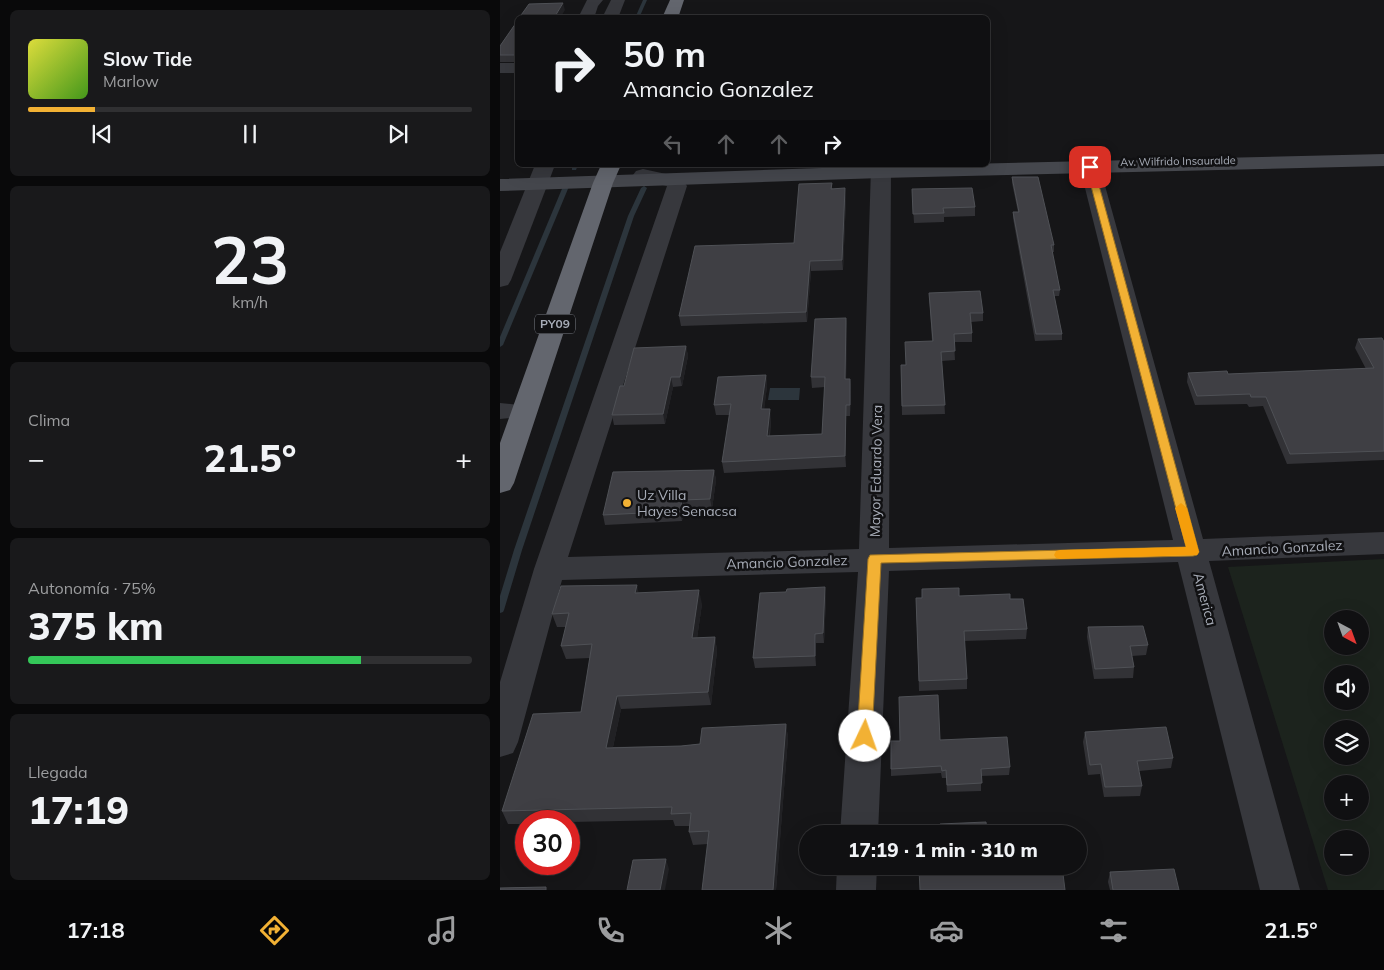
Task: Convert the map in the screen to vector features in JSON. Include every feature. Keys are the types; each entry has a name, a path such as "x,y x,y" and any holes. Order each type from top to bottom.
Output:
{"highway":[{"path":"661,15 666,0"},
{"path":"671,15 677,0"},
{"name":"PY09","path":"500,437 505,411 599,174"},
{"name":"PY09","path":"500,483 599,174"}],"street":[{"path":"587,15 596,0"},
{"path":"611,15 618,0"},
{"path":"500,68 515,68"},
{"name":"Av. Wilfrido Insauralde","path":"1090,165 1384,156"},
{"path":"501,182 541,175 643,175 1384,160"},
{"name":"America","path":"1090,165 1193,552 1280,890"},
{"path":"599,174 673,181 881,170"},
{"name":"Mayor Eduardo Vera","path":"859,825 874,559 881,170"},
{"path":"500,280 541,175"},
{"path":"500,742 549,569 677,186 673,181 643,175"},
{"name":"Amancio Gonzalez","path":"549,569 1193,552 1384,543"},
{"path":"856,890 857,875"}],"shaded area":[{"path":"770,388 800,388 799,400 768,400"},
{"path":"1384,559 1384,890 1328,890 1228,567"}],"building":[{"path":"563,3 556,15 521,15 529,4"},
{"path":"515,24 515,55 500,55 500,46"},
{"path":"1012,177 1038,177 1054,245 1051,245 1060,290 1053,290 1062,334 1036,334 1013,212 1019,212"},
{"path":"832,183 831,189 845,188 842,260 810,261 806,312 679,316 695,246 794,243 799,184"},
{"path":"972,188 975,207 943,208 944,213 913,214 912,189"},
{"path":"980,291 983,313 970,313 972,333 954,334 955,351 941,352 945,405 902,406 901,365 906,365 905,342 933,341 929,293"},
{"path":"846,318 845,379 850,379 850,405 846,405 845,456 722,462 731,404 714,405 718,377 766,375 761,409 770,409 767,436 822,434 825,377 811,377 815,319"},
{"path":"1382,338 1384,342 1384,451 1290,454 1266,397 1251,397 1250,394 1197,396 1188,373 1227,371 1228,374 1374,368 1358,339"},
{"path":"686,346 680,377 671,377 663,414 612,415 620,386 624,386 634,348"},
{"path":"714,470 710,499 682,500 680,511 603,515 613,472"},
{"path":"637,585 635,593 699,590 692,638 715,637 708,692 617,696 606,748 700,744 702,728 786,724 773,890 702,890 709,831 689,832 691,813 671,814 672,807 502,811 533,714 581,712 592,644 561,646 569,613 552,614 561,586"},
{"path":"825,587 823,633 815,634 815,656 753,658 760,593 786,592 787,589"},
{"path":"959,588 959,596 1010,594 1010,599 1023,599 1027,629 964,631 967,679 919,681 916,598 922,598 922,589"},
{"path":"1143,626 1148,645 1130,646 1134,667 1095,669 1088,627"},
{"path":"938,695 940,740 1007,737 1010,767 981,769 982,783 947,785 946,770 942,771 941,766 891,769 891,741 900,741 899,697"},
{"path":"1166,727 1173,758 1137,761 1142,786 1105,787 1101,764 1090,765 1085,732"},
{"path":"986,822 986,825 940,825"},
{"path":"666,859 660,890 627,890 633,860"},
{"path":"1174,869 1179,890 1113,890 1110,872"},
{"path":"919,875 1063,875 1065,890 920,890"},
{"path":"546,887 546,890 500,890 500,888"}],"waterway":[{"path":"638,15 645,0"},
{"path":"500,345 567,184"},
{"path":"500,610 518,550 631,216 644,188"}],"slow traffic":[{"path":"1060,555 1193,552 1181,508"}],"place":[{"name":"Uz Villa Hayes Senacsa","path":"627,503"}],"route":[{"path":"865,736 874,559 1193,552 1090,167"}]}
